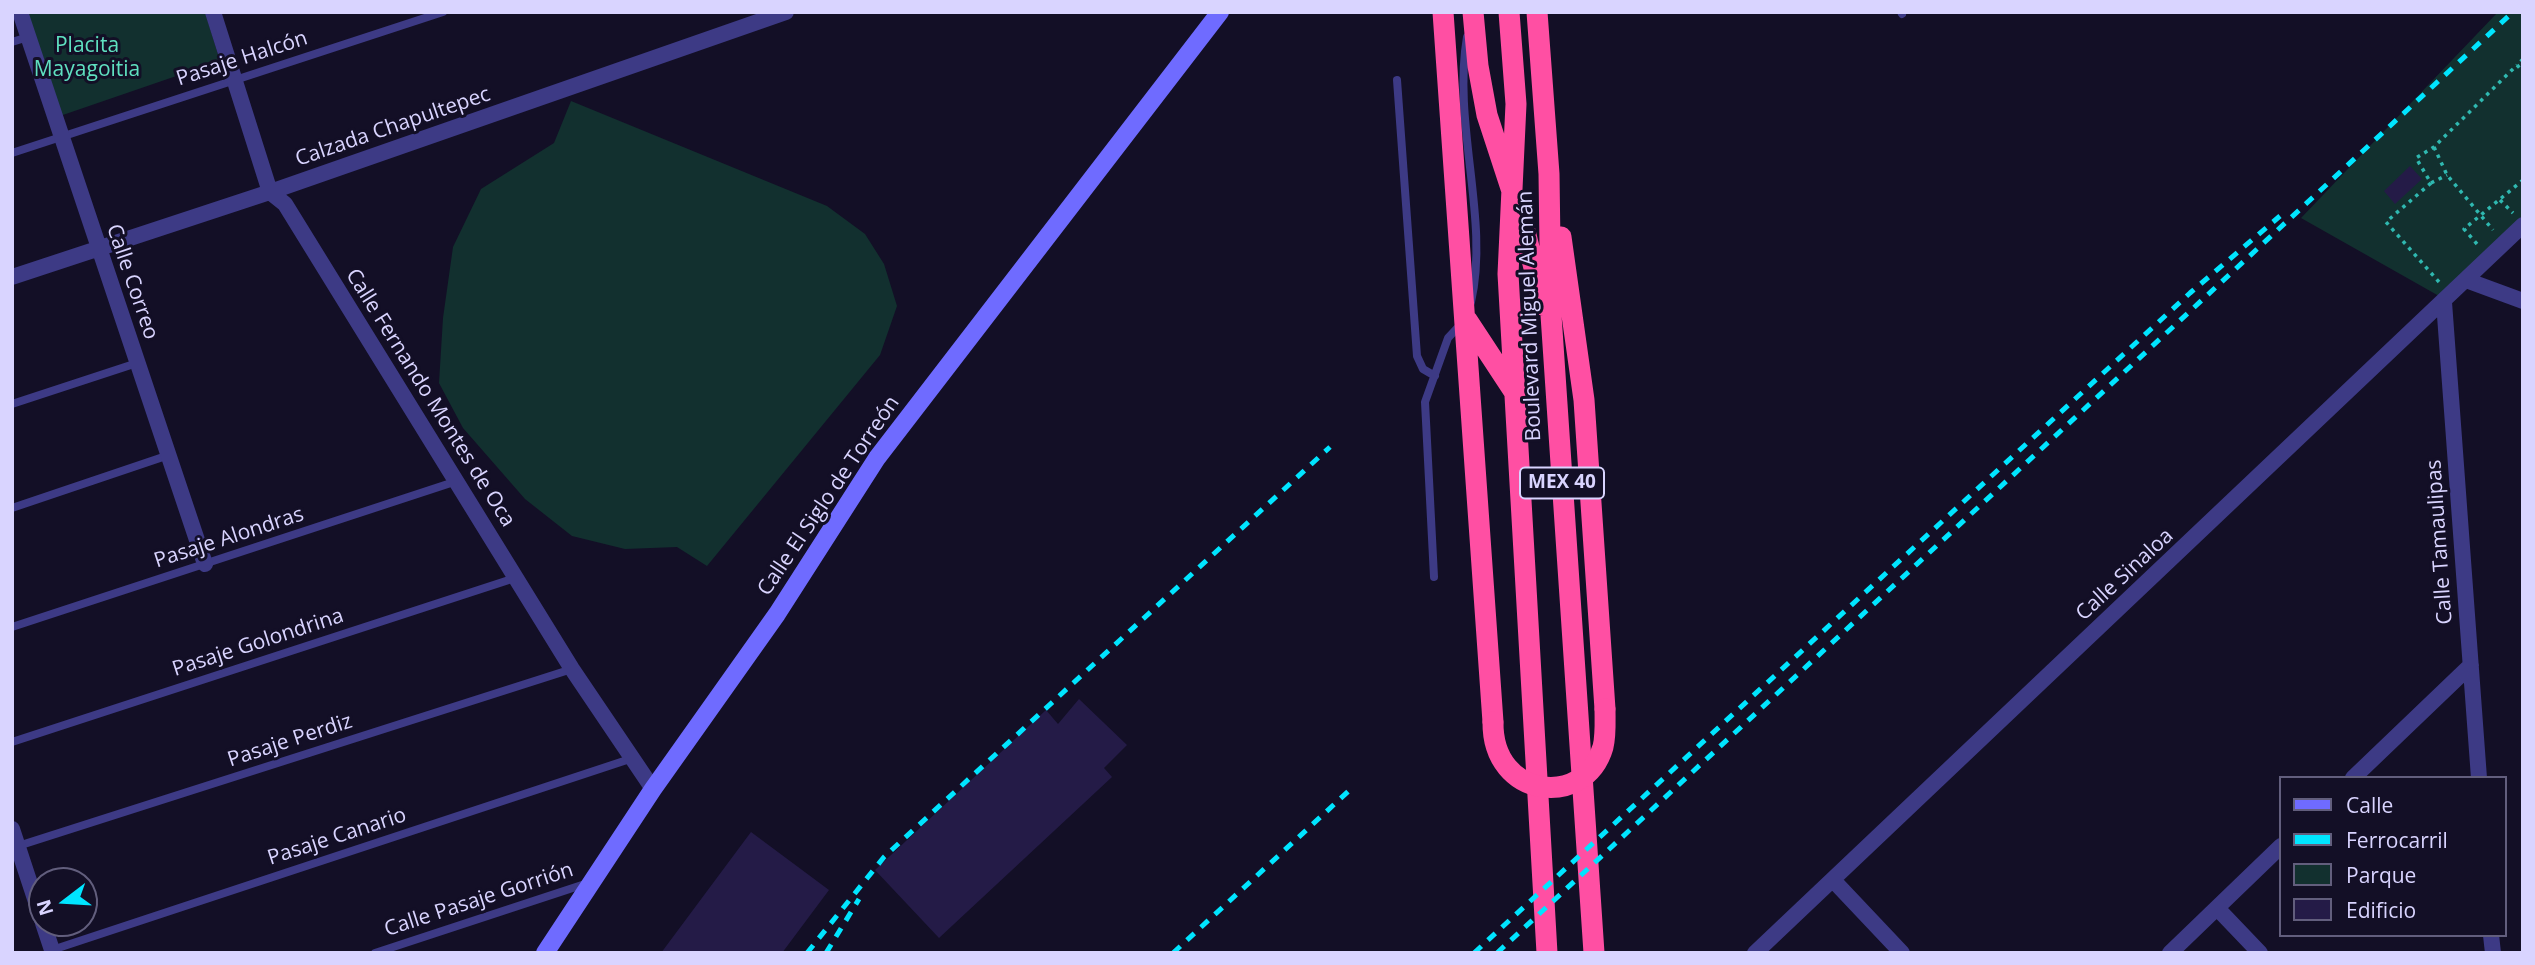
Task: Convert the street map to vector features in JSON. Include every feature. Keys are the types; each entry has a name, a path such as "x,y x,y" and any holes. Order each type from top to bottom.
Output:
{"highway":[{"path":"1443,12 1493,740 1499,759 1511,774 1527,783 1545,788 1564,786 1581,778 1594,765 1603,747 1605,709 1584,400 1569,284 1549,174"},
{"path":"1473,12 1478,66 1487,116 1537,279 1554,362"},
{"name":"Boulevard Miguel Alemán","path":"1509,12 1516,104 1510,184 1508,274 1547,953"},
{"name":"Boulevard Miguel Alemán","path":"1537,12 1549,174 1554,362 1594,953"},
{"path":"1466,318 1516,394"}],"street":[{"name":"Calle Correo","path":"20,12 20,40 61,137 205,564"},
{"name":"Calle Fernando Montes de Oca","path":"213,12 237,80 270,192 285,204 572,669 653,789"},
{"name":"Calzada Chapultepec","path":"12,277 270,192 786,12"},
{"name":"Calle El Siglo de Torreón","path":"545,953 653,789 777,614 877,458 1220,12"},
{"name":"Calle Sinaloa","path":"1755,953 2523,225"},
{"path":"2466,280 2523,301"},
{"name":"Calle Tamaulipas","path":"2444,302 2479,776"},
{"path":"2355,776 2471,666"},
{"path":"12,829 28,876"},
{"path":"2170,953 2280,847"},
{"path":"1833,880 1902,953"},
{"path":"2217,908 2260,953"}],"lane":[{"name":"Pasaje Halcón","path":"12,153 443,12"},
{"path":"1434,577 1425,402 1448,338 1466,318 1476,270 1464,87 1473,12"},
{"path":"1397,80 1417,356 1423,369 1434,376"},
{"path":"12,404 137,363"},
{"path":"12,508 169,455"},
{"name":"Pasaje Alondras","path":"12,628 457,481"},
{"name":"Pasaje Golondrina","path":"12,742 516,578"},
{"name":"Pasaje Perdiz","path":"18,846 572,669"},
{"name":"Pasaje Canario","path":"52,951 633,758"},
{"name":"Calle Pasaje Gorrión","path":"375,953 594,881"}],"path":[{"path":"2431,183 2416,158 2434,147 2523,60"},
{"path":"2517,65 2523,72"},
{"path":"2434,147 2447,174 2481,216"},
{"path":"2429,269 2386,222 2431,183 2447,174"},
{"path":"2465,229 2523,180"}],"green space":[{"name":"Placita Mayagoitia","path":"23,12 205,12 220,61 57,117"},
{"path":"2498,12 2523,12 2523,215 2439,296 2301,218"},
{"path":"571,101 827,206 865,234 884,264 897,306 880,355 707,566 677,547 625,549 572,536 525,499 463,428 439,383 443,318 453,247 481,189 554,143"}],"building":[{"path":"2410,166 2422,179 2395,204 2384,191"},
{"path":"1079,699 1127,745 1104,768 1112,777 939,938 875,870 1046,710 1058,724"},
{"path":"751,832 829,890 782,953 661,953"}],"railway":[{"path":"1497,953 2513,12"},
{"path":"1474,953 2190,293 2280,216"},
{"path":"807,953 884,857 1330,447"},
{"path":"1173,953 1353,787"},
{"path":"826,953 859,899"}]}
